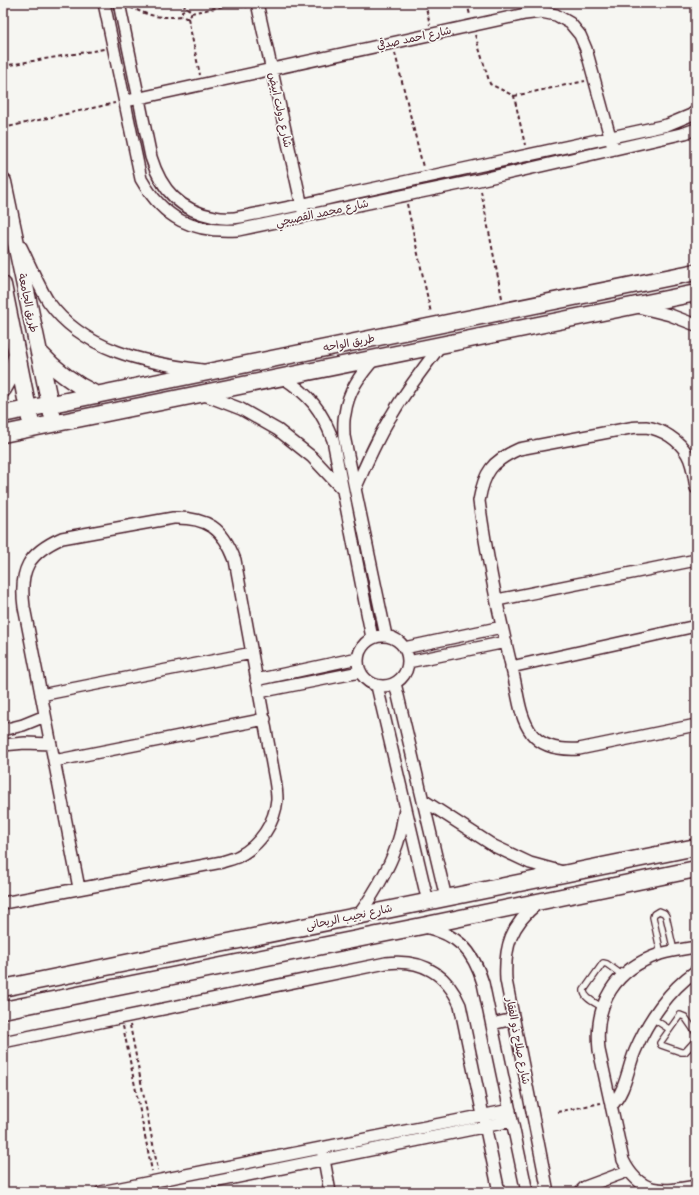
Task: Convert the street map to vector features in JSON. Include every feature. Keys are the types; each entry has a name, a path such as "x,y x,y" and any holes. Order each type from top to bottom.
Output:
{"street":[{"name":"شارع محمد القصبجي","path":"104,3 141,180 149,194 173,217 204,229 221,231 238,230 479,180 696,130"},
{"name":"شارع محمد القصبجي","path":"124,4 138,98 155,172 163,186 174,198 187,208 201,214 217,218 233,218 301,204 667,125 691,115 696,111"},
{"name":"شارع دولت ابيض","path":"258,7 304,216"},
{"name":"شارع احمد صدقي","path":"124,102 432,34 525,14 541,12 556,15 570,23 580,35 586,49 614,150"},
{"name":"طريق الجامعة","path":"3,182 54,424"},
{"path":"13,229 48,300 62,319 80,334 125,355 150,362 213,371"},
{"name":"طريق الواحه","path":"3,414 696,272"},
{"name":"طريق الجامعة","path":"3,285 7,327 17,355 31,428"},
{"name":"طريق الواحه","path":"3,434 696,293"},
{"path":"633,306 670,315 696,325"},
{"path":"356,487 372,449 392,413 415,378 441,345"},
{"path":"38,351 64,377 97,395"},
{"path":"3,389 11,375 17,355"},
{"path":"376,358 361,374 350,393 344,414 344,436 356,487 386,636"},
{"path":"282,377 299,389 314,403 326,421 333,440 372,638"},
{"path":"201,394 241,409 278,430 312,457 342,488"},
{"path":"696,488 693,470 687,454 677,441 663,432 647,427 630,428 519,449 503,456 490,468 482,484 479,501 502,626 511,666 524,721 533,735 551,747 562,750 579,749 696,725"},
{"path":"3,903 222,862 239,856 254,846 266,832 273,816 277,798 275,780 235,560 230,545 219,532 205,522 189,517 173,518 62,538 46,545 33,557 24,572 21,589 79,888"},
{"path":"497,600 696,560"},
{"path":"404,648 502,626"},
{"path":"511,666 696,626"},
{"path":"386,636 400,642 404,648 408,662 404,674 395,683 389,686 377,686 367,681 360,672 358,658 360,650 365,643 372,638 386,636"},
{"path":"408,662 506,642"},
{"path":"41,695 252,653"},
{"path":"256,680 358,658"},
{"path":"259,692 360,672"},
{"path":"395,683 446,898"},
{"path":"377,686 428,902"},
{"path":"3,730 45,716"},
{"path":"54,761 264,719"},
{"path":"3,745 25,743 51,744"},
{"path":"423,800 494,846 530,863 568,873"},
{"path":"358,916 376,891 390,864 400,835 405,806"},
{"name":"شارع نجيب الريحانى","path":"3,988 696,847"},
{"path":"630,861 635,881"},
{"name":"شارع نجيب الريحانى","path":"3,1010 422,926 541,900 696,869"},
{"name":"شارع صلاح ذو الفقار","path":"541,900 527,912 516,927 508,944 505,962 506,980 513,1019 548,1192"},
{"name":"شارع صلاح ذو الفقار","path":"422,926 440,930 455,939 468,951 478,966 482,977 527,1192"},
{"path":"689,1188 658,1191 641,1184 628,1171 623,1160 599,1050 598,1021 602,1007 614,985 622,975 633,966 661,954 696,947"},
{"path":"3,1042 386,963 410,962 421,965 431,970 449,985 460,1005 499,1192"},
{"path":"611,1104 622,1093 635,1050 652,1018 678,987 696,971"},
{"path":"48,979 54,1000"},
{"path":"492,1024 513,1019"},
{"path":"101,1192 322,1148 511,1116"},
{"path":"174,1177 173,1191 324,1160 484,1121"},
{"path":"322,1148 330,1192"},
{"path":"580,1192 585,1187 628,1171"}],"lane":[{"path":"661,954 653,917 656,912 659,911 666,916 674,951"},
{"path":"602,1007 585,996 584,990 603,963 622,975"},
{"path":"696,1033 682,1015 678,1016 660,1042 661,1045 685,1052 696,1040"},
{"path":"652,1018 669,1029"}],"path":[{"path":"182,16 182,11 185,8 184,3"},
{"path":"425,3 432,34"},
{"path":"124,4 154,16 168,18 182,16 188,18"},
{"path":"202,84 188,18 191,13 230,5 258,7"},
{"path":"185,8 189,9 191,13"},
{"path":"473,26 490,84 514,96 594,79"},
{"path":"392,43 425,178"},
{"path":"3,66 113,47"},
{"path":"514,96 528,155"},
{"path":"3,128 124,102"},
{"path":"479,180 505,311"},
{"path":"405,195 434,326"},
{"path":"125,1017 144,1096 152,1138 157,1181"},
{"path":"125,1017 134,1081 145,1140 157,1181"},
{"path":"134,1081 140,1080"},
{"path":"137,1097 144,1096"},
{"path":"557,1112 611,1104"},
{"path":"145,1140 152,1138"}]}
